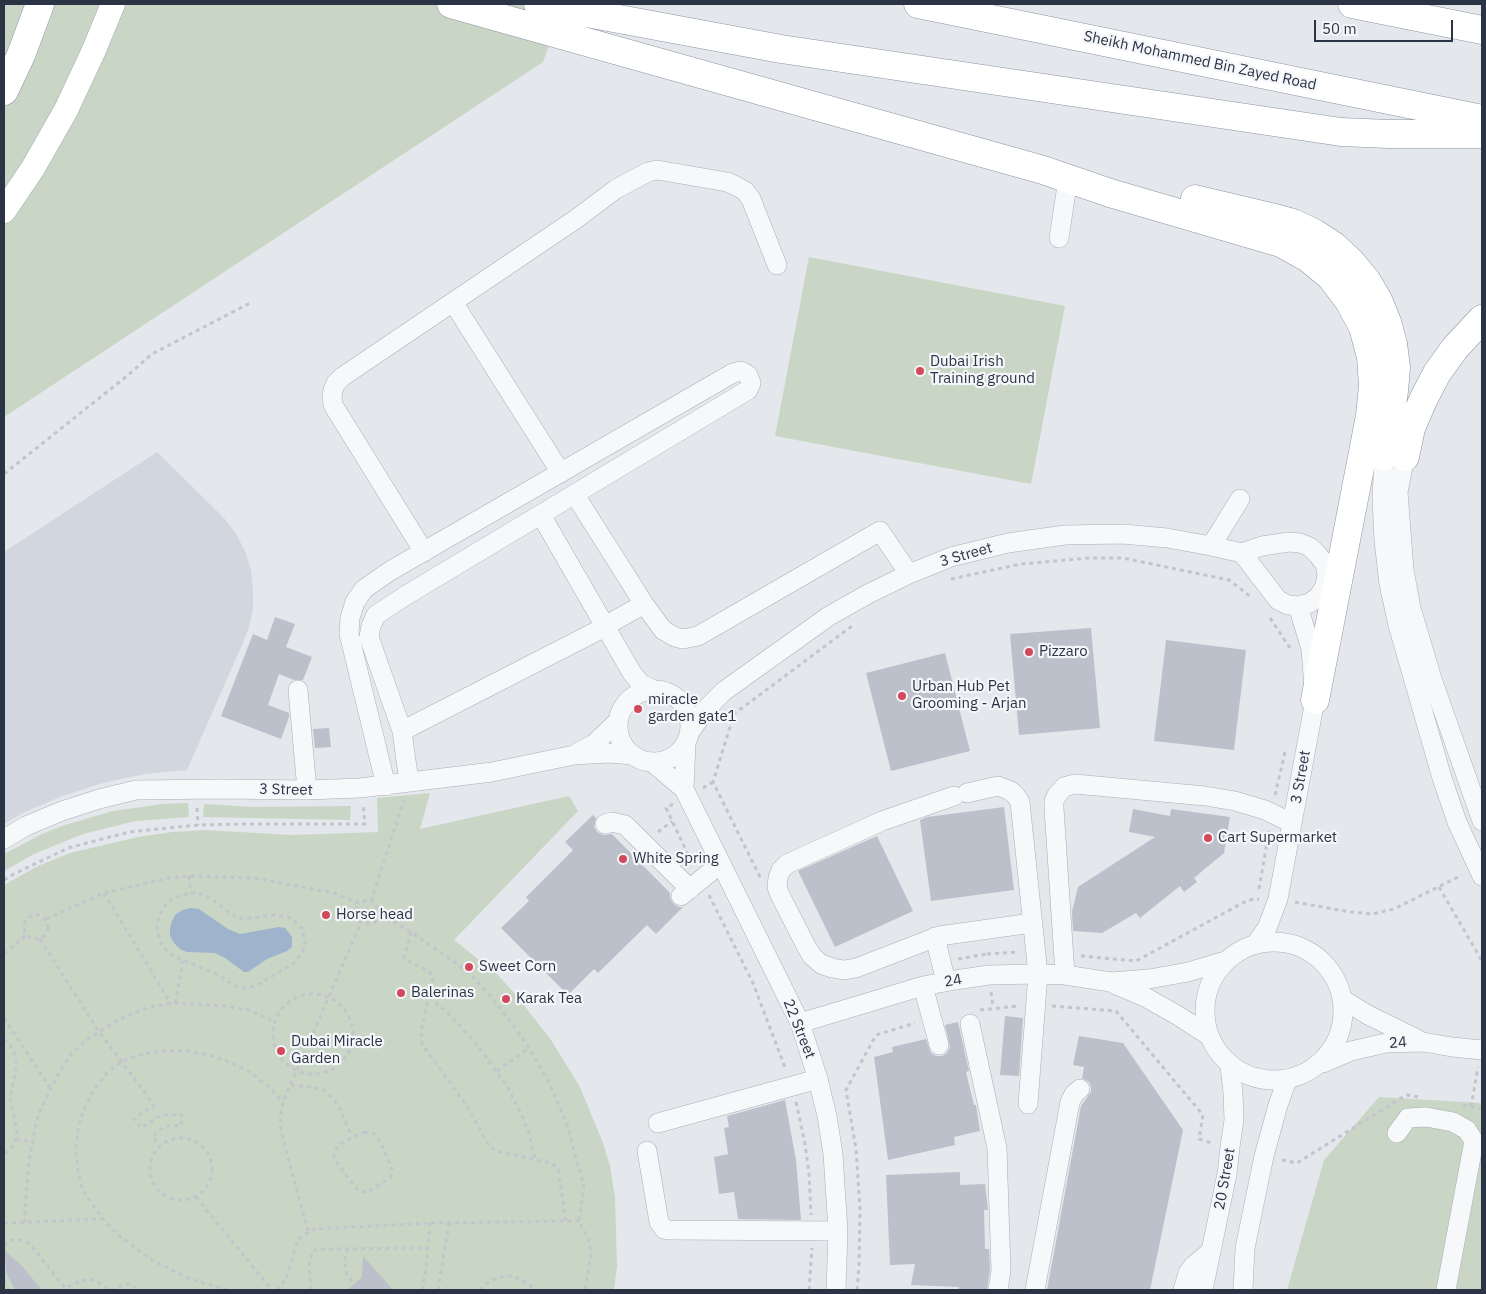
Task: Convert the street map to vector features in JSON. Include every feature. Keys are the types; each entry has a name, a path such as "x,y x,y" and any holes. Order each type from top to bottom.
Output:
{"highway":[{"path":"4,91 21,55 40,4"},
{"path":"451,4 1056,175 1110,193 1281,243 1308,258 1331,277 1349,301 1363,327 1371,357 1373,386 1370,416 1315,700"},
{"path":"538,4 781,49 1341,132 1482,134"},
{"name":"Sheikh Mohammed Bin Zayed Road","path":"918,4 1482,119"},
{"path":"1352,4 1482,30"},
{"path":"1056,175 1122,183 1270,217 1293,223 1314,233 1334,246 1351,262 1370,286 1388,322 1396,367 1394,456"},
{"path":"1394,456 1411,428 1437,373 1455,348 1482,319"}],"main road":[{"path":"4,211 66,110 113,4"}],"street":[{"path":"424,552 333,405 332,397 336,383 342,377 576,219 616,189 639,176 657,170 727,182 744,192 751,199 777,265"},
{"path":"1056,175 1059,238"},
{"path":"453,302 561,473"},
{"path":"391,792 349,634 350,618 355,602 364,589 377,579 733,373 741,371 748,375 751,383 748,390 376,615 371,626 370,637 402,731 407,790"},
{"path":"1394,456 1404,570 1411,608 1441,705 1482,821"},
{"path":"1394,456 1382,498 1389,584 1398,625 1456,822 1480,871"},
{"path":"575,495 658,624 668,634 682,638 698,636 880,531 909,574"},
{"path":"518,497 636,679 648,688 663,691 679,700 686,709 689,720 688,737 680,750 672,757 652,762 633,755 621,740 618,730 627,690 624,678 602,628"},
{"path":"1211,546 1240,499"},
{"name":"3 Street","path":"688,737 705,710 724,691 830,616 868,594 909,574 951,557 1008,543 1065,535 1124,534 1167,538 1242,554"},
{"path":"1288,542 1300,543 1310,547 1324,564 1327,575 1325,586 1320,596 1310,603 1298,606 1288,605 1278,600 1242,554 1262,546 1288,542"},
{"path":"402,731 602,628 644,604"},
{"name":"3 Street","path":"1256,944 1267,928 1278,899 1315,700 1311,649 1298,606"},
{"path":"298,690 307,790"},
{"path":"621,712 638,693 654,690"},
{"name":"3 Street","path":"679,700 702,698 724,691"},
{"name":"3 Street","path":"574,755 594,744 621,712"},
{"name":"22 Street","path":"682,794 688,737"},
{"name":"3 Street","path":"4,839 26,826 62,811 98,799 136,790 221,788 391,792 574,755 609,753 633,755"},
{"name":"22 Street","path":"652,762 682,794 720,864 800,1024 818,1079 834,1154 838,1231 836,1290"},
{"path":"1065,976 1054,808 1054,801 1064,787 1075,784 1205,796 1235,801 1272,813 1292,824"},
{"path":"1028,1104 1038,974 1020,802 1011,791 998,786 960,795 882,821 787,864 781,870 778,878 777,886 780,895 806,946 817,960 832,968 844,970 856,968 935,937 1032,923"},
{"path":"605,824 619,822 625,825 690,888 720,864"},
{"path":"935,937 946,982"},
{"path":"1278,942 1301,947 1320,960 1334,977 1342,999 1343,1024 1334,1047 1318,1066 1287,1080 1257,1079 1230,1066 1217,1052 1208,1035 1204,1009 1210,983 1225,961 1240,951 1256,944 1278,942"},
{"name":"24","path":"800,1024 923,986 989,975 1038,974 1111,982 1149,979 1188,972 1225,961"},
{"name":"24","path":"1111,982 1177,1015 1208,1035"},
{"path":"923,986 940,1044"},
{"path":"1342,999 1375,1019 1423,1042"},
{"path":"970,1024 997,1148 1001,1271 998,1290"},
{"name":"24","path":"1318,1066 1351,1051 1386,1043 1423,1042 1452,1048 1482,1050"},
{"name":"20 Street","path":"1204,1290 1227,1174 1234,1120 1230,1066"},
{"path":"658,1123 818,1079"},
{"path":"1244,1289 1245,1248 1264,1156 1287,1080"},
{"path":"1036,1290 1070,1102 1074,1094 1080,1089"},
{"path":"1397,1133 1408,1118 1426,1117 1453,1122 1467,1130 1474,1141 1446,1290"},
{"path":"648,1151 659,1222 664,1229 838,1231"},
{"path":"1182,1290 1193,1266 1211,1251"}],"path":[{"path":"4,474 152,354 252,302"},
{"path":"948,580 1021,564 1089,558 1123,558 1229,580 1255,600"},
{"path":"1267,615 1290,647 1293,656"},
{"path":"762,881 713,782 734,714 854,625"},
{"path":"1257,899 1286,748"},
{"path":"371,900 407,790 391,792"},
{"path":"682,794 666,808 690,888 737,950 773,1034 799,1115 810,1173 812,1231 809,1290"},
{"path":"4,880 68,848 129,832 237,824 365,824 362,801"},
{"path":"1064,954 1136,961 1248,900 1278,899 1372,914 1394,910 1439,887 1480,871"},
{"path":"46,919 104,893 169,878 189,876 242,877 269,880 342,896 359,903"},
{"path":"189,876 192,893"},
{"path":"1439,887 1482,961"},
{"path":"104,893 173,1004"},
{"path":"192,893 207,897 232,915 243,920 276,915 291,918 302,928 305,943 303,951 294,963 251,987 235,986 215,973 183,961 165,949 159,939 158,923 163,908 180,894 192,893"},
{"path":"371,900 378,906 378,918 370,924 361,923 356,917 355,910 359,903 371,900"},
{"path":"38,914 46,919 49,928 44,936 40,939 30,938 24,925 29,917 38,914"},
{"path":"379,914 411,932 466,970 489,994 510,1021 529,1048 550,1085 567,1124 579,1164 584,1194 579,1221 591,1248 591,1261 585,1290"},
{"path":"308,1231 281,1130 280,1113 283,1102 361,923"},
{"path":"411,932 404,959 431,973 433,982 420,1036 422,1044 467,1106 489,1146 496,1151 535,1159 553,1164 558,1168 566,1221"},
{"path":"4,954 27,934"},
{"path":"40,939 99,1032 154,1105 134,1119 141,1128 161,1115 182,1115 181,1126 172,1125 164,1127 152,1136 159,1147"},
{"path":"941,962 987,954 1035,952"},
{"path":"987,954 993,1007"},
{"path":"173,1004 183,961"},
{"path":"312,994 329,997 344,1007 348,1014 354,1032 350,1049 346,1057 332,1069 315,1074 298,1071 284,1061 275,1047 273,1030 275,1022 283,1008 296,997 312,994"},
{"path":"429,997 462,1028 497,1071 516,1101 529,1134 535,1159"},
{"path":"24,1223 31,1142 42,1106 71,1054 85,1041 118,1020 136,1012 154,1006 173,1004 225,1006 249,1010 275,1022"},
{"path":"4,1018 51,1089"},
{"path":"4,1039 12,1048 16,1058 16,1069 10,1098 17,1130 13,1146 4,1155"},
{"path":"497,1071 529,1048"},
{"path":"1471,1107 1482,1050"},
{"path":"228,1290 170,1271 118,1235 103,1219 83,1191 78,1171 76,1150 78,1129 84,1109 93,1091 106,1074 122,1061 143,1054 165,1051 187,1051 209,1055 230,1062 250,1072 268,1086 283,1102"},
{"path":"291,1085 324,1090 338,1105 352,1136"},
{"path":"364,1132 375,1134 380,1140 392,1169 391,1177 388,1180 365,1192 356,1188 335,1160 336,1149 352,1136 364,1132"},
{"path":"16,1139 31,1142"},
{"path":"175,1139 183,1139 192,1140 206,1151 212,1167 212,1176 203,1191 196,1196 179,1200 163,1194 156,1188 152,1180 151,1163 159,1147 175,1139"},
{"path":"196,1196 272,1290"},
{"path":"4,1223 103,1219"},
{"path":"277,1290 286,1279 297,1242 308,1231 322,1228 430,1223 579,1221"},
{"path":"422,1290 430,1223"},
{"path":"438,1290 449,1223"},
{"path":"4,1245 11,1240 21,1240 29,1243 65,1288 88,1279 96,1280 109,1290 126,1284 131,1284 139,1290"},
{"path":"311,1290 309,1266 314,1252 319,1248 428,1248"},
{"path":"348,1248 345,1255 345,1269 354,1284"},
{"path":"480,1290 490,1281 499,1277 510,1276 520,1278 534,1290"},
{"path":"4,1280 8,1290"},
{"path":"208,1290 211,1285"}],"shaded area":[{"path":"157,452 224,518 236,534 245,551 251,570 253,608 249,627 242,645 187,770 145,774 103,783 62,796 23,813 4,824 4,552"}],"green space":[{"path":"4,4 564,4 543,62 4,417"},
{"name":"Dubai Irish Training ground","path":"809,257 1065,306 1031,484 775,436"},
{"name":"Dubai Miracle Garden","path":"430,793 420,829 569,796 578,811 454,940 497,974 516,995 551,1040 580,1087 603,1143 610,1166 615,1197 617,1266 614,1290 4,1290 4,885 38,866 70,853 138,837 172,832 206,830 292,835 378,832 377,798"},
{"path":"188,803 189,817 135,821 83,834 34,854 4,871 4,854 42,834 65,825 113,811 163,804"},
{"path":"204,804 253,807 351,806 350,820 203,817"},
{"path":"1379,1097 1482,1103 1482,1290 1287,1290 1324,1160"}],"water":[{"path":"191,908 199,909 228,929 240,934 279,927 285,928 292,937 292,947 267,959 248,972 244,972 215,953 187,952 180,949 174,943 170,936 170,928 176,914"}],"building":[{"path":"275,617 295,624 286,647 312,657 303,680 294,680 279,674 268,705 289,713 281,739 221,716 253,634 267,640"},
{"path":"1091,628 1100,728 1019,735 1010,634"},
{"path":"1166,640 1246,650 1234,750 1154,741"},
{"path":"945,653 970,751 891,771 866,673"},
{"path":"329,728 331,747 315,748 313,729"},
{"path":"1004,807 1014,890 931,901 920,820 927,817"},
{"path":"1133,809 1170,816 1171,809 1230,817 1224,853 1194,878 1197,882 1184,892 1180,886 1140,918 1136,913 1102,933 1073,931 1072,912 1078,887 1155,837 1129,832"},
{"path":"593,815 596,818 594,827 597,832 603,835 612,834 670,893 673,903 678,907 683,907 656,934 647,925 598,973 594,969 568,995 501,928 529,901 526,897 573,850 565,842"},
{"path":"877,836 913,911 835,947 798,871"},
{"path":"1005,1016 1023,1018 1019,1076 1000,1075"},
{"path":"958,1022 969,1071 966,1072 974,1105 976,1105 980,1131 954,1137 955,1145 888,1160 874,1057 893,1052 892,1047 926,1039 931,1053 936,1056 942,1056 947,1053 950,1047 945,1025"},
{"path":"1079,1036 1123,1043 1183,1130 1150,1290 1047,1290 1081,1106 1091,1092 1089,1082 1082,1078 1084,1067 1073,1065"},
{"path":"785,1100 796,1160 801,1220 738,1219 734,1192 719,1194 714,1157 728,1154 724,1128 729,1127 727,1116"},
{"path":"960,1172 960,1185 985,1184 988,1210 984,1210 985,1249 989,1249 990,1270 987,1290 958,1290 959,1287 911,1285 915,1264 890,1265 886,1175"},
{"path":"5,1251 21,1265 42,1290 15,1290 6,1272"},
{"path":"363,1256 393,1290 347,1290 362,1277"}],"place":[{"name":"Dubai Irish Training ground","path":"920,371"},
{"name":"Pizzaro","path":"1029,652"},
{"name":"Urban Hub Pet Grooming - Arjan","path":"902,696"},
{"name":"miracle garden gate1","path":"638,709"},
{"name":"Cart Supermarket","path":"1208,838"},
{"name":"White Spring","path":"623,859"},
{"name":"Horse head","path":"326,915"},
{"name":"Sweet Corn","path":"469,967"},
{"name":"Balerinas","path":"401,993"},
{"name":"Karak Tea","path":"506,999"},
{"name":"Dubai Miracle Garden","path":"281,1051"}]}
